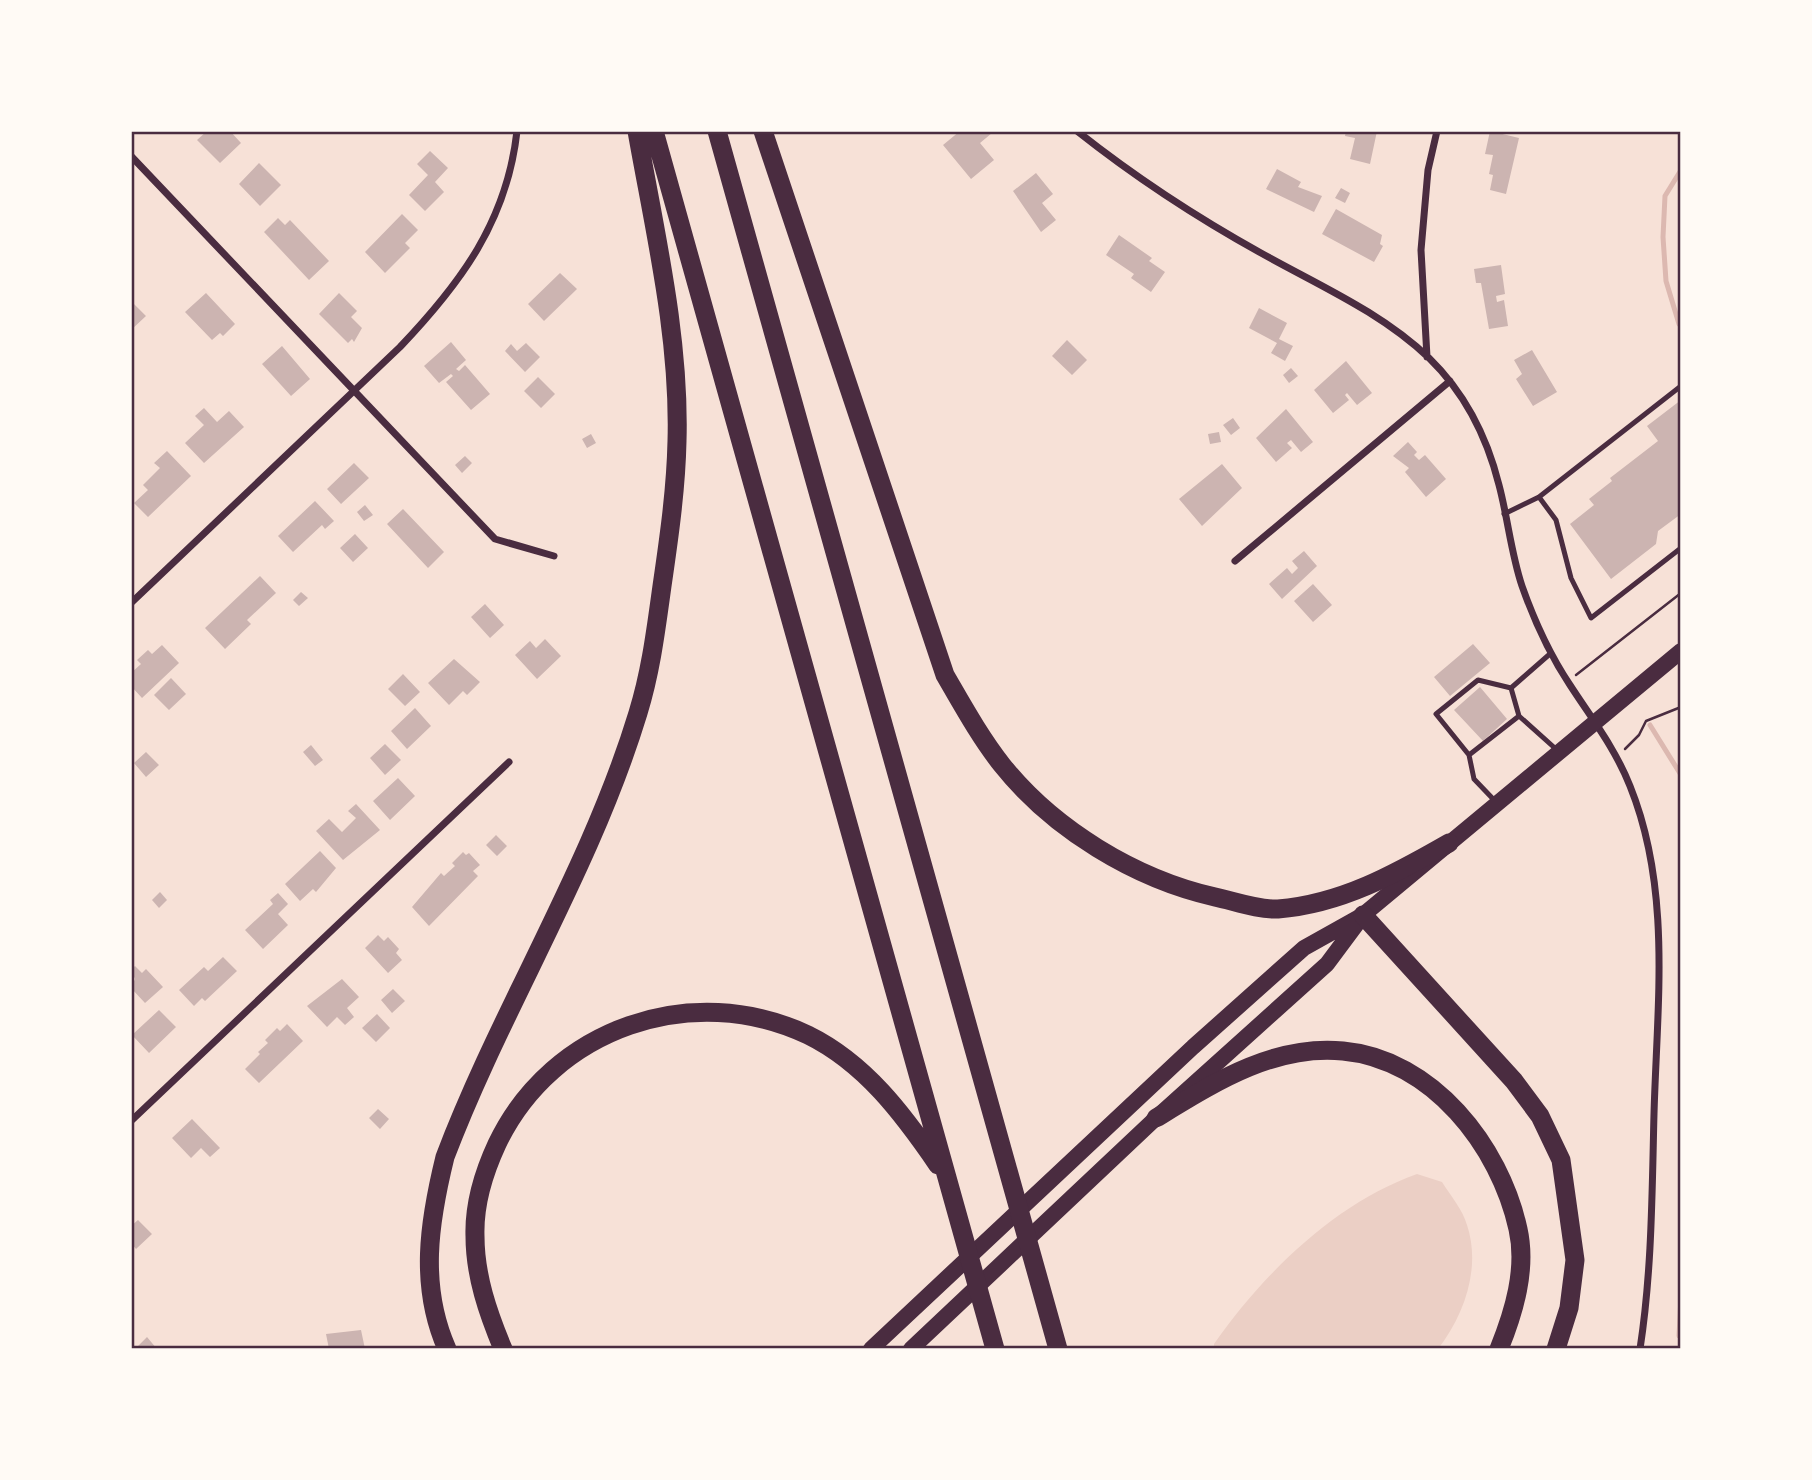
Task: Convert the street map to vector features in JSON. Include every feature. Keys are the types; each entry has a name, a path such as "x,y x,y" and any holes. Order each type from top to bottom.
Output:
{"highway":[{"path":"447,1349 438,1329 429,1287 428,1245 445,1157 605,806 638,713 654,649 669,537 677,441 676,405 671,329 638,131"},
{"path":"654,131 995,1349"},
{"path":"717,131 1058,1349"},
{"path":"763,131 945,675 975,727 1003,766 1061,822 1124,862 1199,893 1274,909 1318,903 1364,888 1449,842"},
{"path":"1363,915 1514,1082 1540,1116 1561,1160 1575,1261 1569,1308 1556,1349"},
{"path":"503,1349 488,1315 479,1274 475,1236 478,1198 489,1161 507,1124 528,1094 585,1045 630,1023 670,1013 715,1011 747,1015 808,1035 831,1048 872,1081 912,1128 947,1179"},
{"path":"1156,1118 1222,1078 1264,1061 1301,1052 1343,1051 1380,1059 1414,1075 1448,1101 1478,1139 1502,1181 1519,1231 1520,1274 1512,1316 1499,1349"},
{"path":"1047,1311 1070,1349"}],"main road":[{"path":"871,1349 1084,1148 1304,948 1363,915 1595,719 1681,651"},
{"path":"912,1347 1156,1118 1327,964 1363,915"}],"street":[{"path":"131,603 427,319 472,262 504,196 517,131"},
{"path":"1077,131 1182,207 1347,299 1427,357 1450,382 1483,438 1501,489 1504,514 1522,585 1551,653 1617,756 1637,804 1649,844 1657,892 1649,1267 1640,1349"},
{"path":"1427,357 1421,250 1428,170 1437,131"},
{"path":"131,156 495,539 554,556"},
{"path":"1235,561 1450,382"},
{"path":"131,1121 509,762"}],"lane":[{"path":"1504,514 1539,497 1681,386"},
{"path":"1539,497 1556,520 1571,579 1591,618 1681,548"},
{"path":"1511,688 1551,653"},
{"path":"1496,802 1474,779 1469,755 1436,714 1478,680 1511,688"},
{"path":"1511,688 1519,716 1558,751"},
{"path":"1469,755 1519,716"}],"path":[{"path":"1577,674 1681,593"},
{"path":"1632,742 1640,736 1646,721 1681,707"}],"shaded area":[{"path":"1417,1174 1442,1182 1463,1214 1471,1241 1468,1290 1456,1321 1438,1349 1214,1349 1214,1344 1255,1292 1303,1244 1358,1203"}],"building":[{"path":"207,131 230,131 241,143 220,163 197,140"},
{"path":"960,131 992,133 980,143 994,160 971,179 943,145"},
{"path":"1346,131 1377,131 1370,164 1350,159 1355,138 1345,136"},
{"path":"1490,131 1519,138 1506,194 1490,190 1493,175 1489,174 1493,155 1485,154"},
{"path":"430,151 448,168 435,182 444,192 425,211 409,195 428,175 417,164"},
{"path":"259,163 281,185 260,206 239,184"},
{"path":"1277,169 1301,182 1298,187 1322,196 1314,212 1266,189"},
{"path":"1036,173 1053,194 1042,203 1056,220 1041,232 1013,191"},
{"path":"1341,188 1350,193 1345,203 1335,198"},
{"path":"1336,209 1382,235 1380,244 1383,246 1374,262 1322,234"},
{"path":"402,214 418,230 405,243 410,248 385,273 365,252"},
{"path":"278,218 285,225 290,220 329,261 309,280 264,232"},
{"path":"1119,235 1152,258 1149,261 1165,272 1151,292 1131,278 1134,274 1106,255"},
{"path":"1501,265 1505,294 1496,296 1497,302 1504,300 1508,326 1489,329 1481,283 1476,283 1474,269"},
{"path":"560,273 577,289 544,321 528,304"},
{"path":"206,293 235,324 223,336 220,333 212,340 185,312"},
{"path":"339,293 357,311 351,317 362,328 354,342 352,339 348,343 319,314"},
{"path":"131,301 146,316 131,330"},
{"path":"1259,308 1287,323 1279,339 1293,346 1285,361 1271,353 1277,343 1249,328"},
{"path":"1067,340 1087,360 1072,375 1052,356"},
{"path":"451,342 466,360 456,369 459,371 465,365 490,394 471,410 446,382 453,376 451,374 439,383 424,366"},
{"path":"526,343 540,357 525,372 505,351 511,344 517,351"},
{"path":"282,346 310,379 291,396 262,364"},
{"path":"1532,350 1557,392 1533,406 1516,379 1522,374 1514,360"},
{"path":"1346,361 1372,393 1357,405 1347,393 1345,395 1349,400 1333,413 1314,390"},
{"path":"1291,368 1298,376 1289,383 1283,375"},
{"path":"538,377 555,394 541,408 524,391"},
{"path":"1681,400 1681,514 1658,531 1656,544 1611,579 1570,524 1594,505 1589,499 1612,481 1610,478 1658,441 1647,426"},
{"path":"204,408 217,422 229,411 244,427 204,463 185,443 204,425 195,416"},
{"path":"1286,409 1313,442 1301,452 1291,440 1287,443 1292,448 1276,462 1256,438"},
{"path":"1233,418 1240,428 1231,435 1223,425"},
{"path":"1219,432 1221,442 1210,444 1208,434"},
{"path":"591,434 596,443 587,448 582,439"},
{"path":"1408,442 1417,452 1414,455 1419,460 1425,455 1446,479 1426,497 1405,472 1409,468 1393,456"},
{"path":"167,451 191,476 148,517 134,503 148,490 143,485 160,468 154,463"},
{"path":"465,456 472,463 462,473 455,465"},
{"path":"354,463 369,478 341,504 327,489"},
{"path":"1222,464 1242,488 1202,526 1179,499"},
{"path":"315,501 334,521 325,529 322,525 293,552 278,536"},
{"path":"365,505 373,515 364,521 357,512"},
{"path":"403,509 444,552 428,568 387,524"},
{"path":"355,534 368,548 353,562 340,548"},
{"path":"1304,551 1317,566 1282,599 1269,584 1287,568 1292,574 1298,568 1292,561"},
{"path":"260,576 276,593 247,620 251,624 225,649 205,628"},
{"path":"1313,584 1332,605 1313,622 1294,601"},
{"path":"301,592 308,598 299,606 293,600"},
{"path":"485,604 504,625 490,638 471,617"},
{"path":"545,639 561,656 537,679 515,655 530,641 536,648"},
{"path":"1473,644 1490,663 1450,696 1434,677"},
{"path":"162,645 179,663 142,698 131,686 131,673 141,664 137,660 148,650 152,654"},
{"path":"454,659 480,682 467,695 463,691 449,705 428,683"},
{"path":"403,674 420,692 405,706 388,689"},
{"path":"171,678 186,694 169,710 154,695"},
{"path":"1480,687 1507,719 1483,741 1454,710"},
{"path":"415,708 431,726 407,749 391,731"},
{"path":"385,744 401,760 385,775 370,758"},
{"path":"311,745 323,760 315,766 303,752"},
{"path":"146,752 159,765 146,777 134,763"},
{"path":"398,778 415,796 390,820 373,801"},
{"path":"356,804 380,830 343,860 316,831 329,819 342,832 356,818 348,811"},
{"path":"496,835 507,846 497,856 486,845"},
{"path":"320,851 336,868 316,892 313,889 300,901 285,884"},
{"path":"463,852 466,855 469,853 480,865 473,871 478,876 429,926 412,907 441,873 444,876 455,866 452,863"},
{"path":"160,892 167,900 159,908 152,900"},
{"path":"278,893 288,904 278,914 288,925 263,949 245,930 273,904 270,900"},
{"path":"378,935 384,941 388,937 399,949 396,953 402,960 388,973 365,948"},
{"path":"223,957 237,971 205,1001 202,998 194,1006 179,990 204,967 208,971"},
{"path":"135,966 142,973 146,969 163,987 145,1003 131,988 135,979 131,970"},
{"path":"342,979 359,997 347,1008 354,1017 345,1025 337,1017 327,1027 307,1006"},
{"path":"393,989 405,1001 392,1013 381,1000"},
{"path":"159,1010 176,1027 149,1053 132,1035"},
{"path":"377,1014 390,1028 376,1042 362,1028"},
{"path":"287,1024 303,1041 259,1083 245,1069 268,1043 265,1040 277,1028 280,1031"},
{"path":"378,1109 389,1119 380,1129 369,1118"},
{"path":"192,1119 220,1148 210,1157 201,1148 191,1158 172,1138"},
{"path":"138,1220 152,1234 136,1249 131,1243 131,1226"},
{"path":"361,1330 365,1349 329,1349 326,1334"},
{"path":"147,1337 157,1349 135,1349"}],"waterway":[{"path":"1679,324 1666,281 1663,237 1665,196 1681,170"},
{"path":"1650,725 1681,775"},
{"path":"1679,1336 1681,1297"}]}
